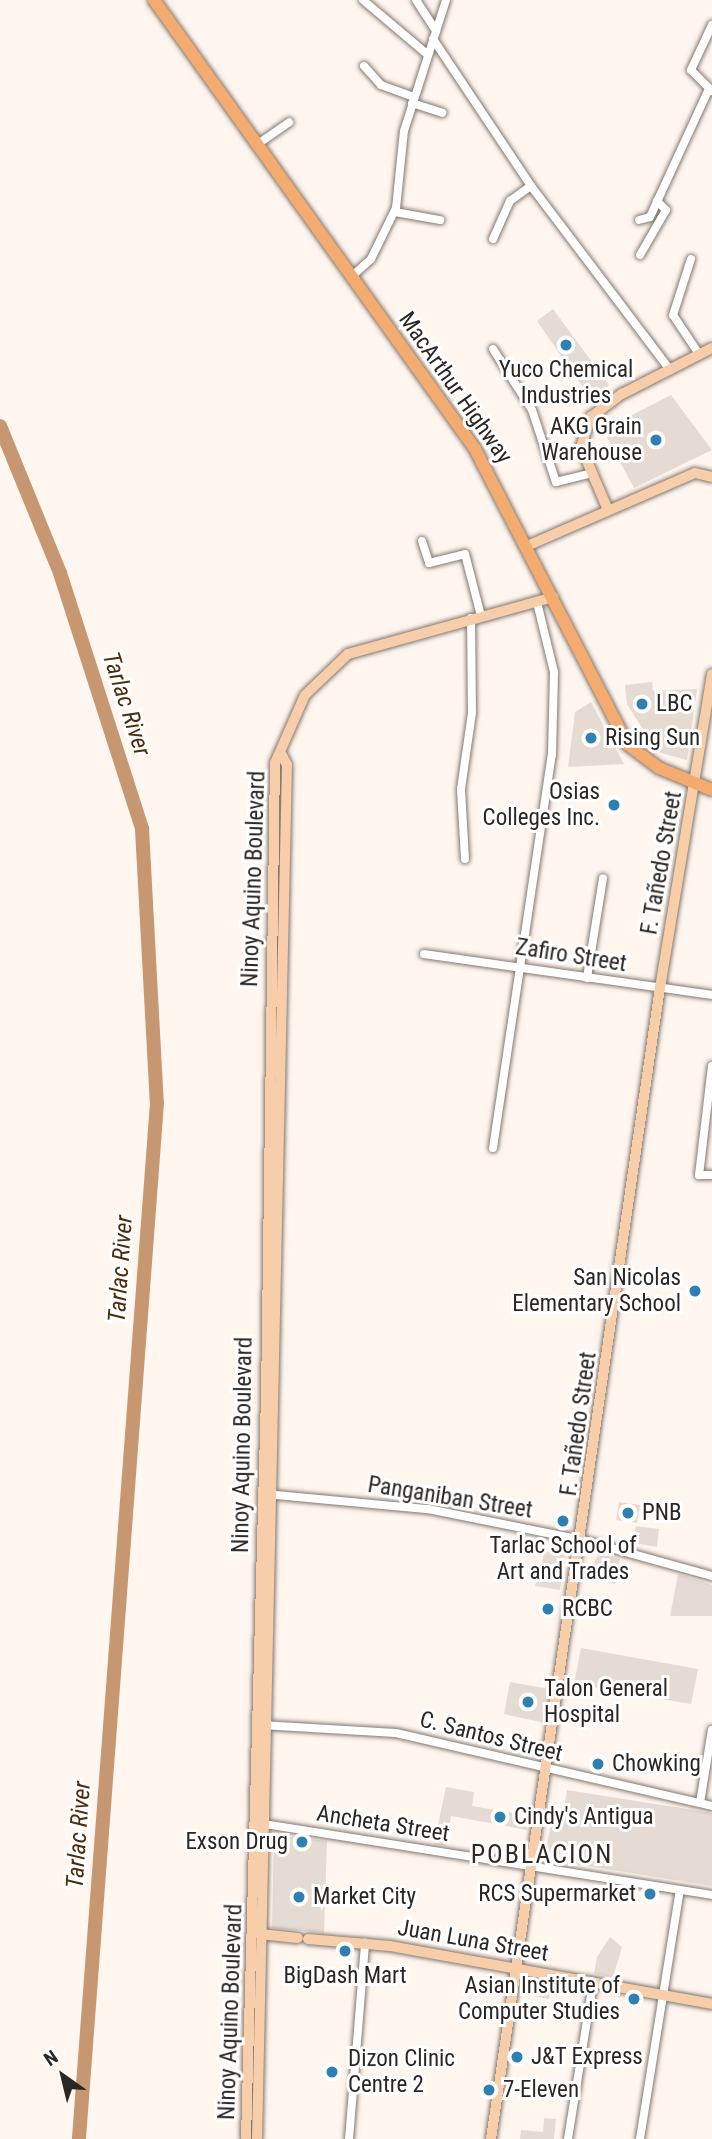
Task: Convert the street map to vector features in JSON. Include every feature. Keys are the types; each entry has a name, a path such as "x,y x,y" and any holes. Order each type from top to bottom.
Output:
{"highway":[{"name":"MacArthur Highway","path":"155,0 475,449 630,748 659,768 712,790"}],"main road":[{"path":"608,510 591,473 581,440 591,417 712,348"},
{"path":"527,546 695,474 712,477"},
{"name":"Ninoy Aquino Boulevard","path":"257,2139 275,770 305,695 348,654 553,597"},
{"name":"F. Tañedo Street","path":"491,2139 582,1540 660,988 712,674"},
{"name":"Ninoy Aquino Boulevard","path":"246,2139 258,1934"},
{"name":"Juan Luna Street","path":"258,1934 365,1943 712,2004"}],"street":[{"path":"363,0 428,55"},
{"path":"416,0 434,35 531,186 670,370"},
{"path":"351,277 371,259 395,212 399,152 446,0"},
{"path":"639,220 650,218 710,90 691,70 712,25"},
{"path":"364,66 381,85 442,113"},
{"path":"258,144 289,122"},
{"path":"493,239 510,201 531,186"},
{"path":"640,255 666,210 657,201"},
{"path":"395,212 440,220"},
{"path":"691,259 673,315 699,354"},
{"path":"493,349 532,410 556,482 591,473"},
{"path":"422,541 429,563 465,554 476,617 472,713 461,789 465,859"},
{"path":"493,1148 521,968 554,723 551,650 537,602"},
{"path":"587,978 603,878"},
{"name":"Zafiro Street","path":"424,954 712,995"},
{"path":"712,1066 700,1176 712,1175"},
{"name":"Panganiban Street","path":"266,1494 428,1509 582,1540 712,1576"},
{"name":"C. Santos Street","path":"263,1726 397,1733 545,1770 712,1806"},
{"path":"700,1803 712,1730"},
{"name":"Ancheta Street","path":"260,1823 712,1895"},
{"path":"640,2139 680,1890"},
{"path":"349,2139 365,1943"},
{"path":"568,2139 593,1983"}],"building":[{"name":"Yuco Chemical Industries","path":"553,309 609,385 591,399 537,321"},
{"name":"AKG Grain Warehouse","path":"671,395 712,450 634,488 603,430"},
{"path":"652,682 653,691 697,689 687,760 657,752 627,704 625,685"},
{"name":"Rising Sun","path":"591,702 624,764 568,767 575,712"},
{"name":"PNB","path":"619,1502 640,1505 637,1523 616,1520"},
{"path":"636,1526 659,1529 657,1547 633,1543"},
{"path":"545,1551 566,1554 560,1590 535,1586"},
{"path":"598,1554 620,1559 615,1584 588,1578"},
{"path":"678,1574 712,1585 712,1616 670,1616"},
{"path":"581,1648 698,1669 691,1704 574,1684"},
{"name":"Talon General Hospital","path":"510,1682 550,1689 545,1723 504,1714"},
{"path":"446,1787 474,1792 472,1806 530,1816 527,1830 451,1816 446,1846 434,1844"},
{"path":"567,1790 712,1813 712,1886 544,1859 554,1808 564,1810"},
{"name":"Market City","path":"287,1836 327,1841 324,1933 272,1928 274,1838"},
{"path":"610,1937 622,1947 613,1977 594,1974 597,1957"},
{"path":"525,1978 552,1983 549,1999 522,1994"},
{"path":"544,2118 556,2119 554,2139 520,2139 521,2130 543,2132"}],"waterway":[{"name":"Tarlac River","path":"0,426 60,573 142,829 157,1103 79,2139"}],"place":[{"name":"Yuco Chemical Industries","path":"566,345"},
{"name":"AKG Grain Warehouse","path":"656,440"},
{"name":"LBC","path":"642,704"},
{"name":"Rising Sun","path":"591,738"},
{"name":"Osias Colleges Inc.","path":"614,805"},
{"name":"San Nicolas Elementary School","path":"695,1291"},
{"name":"PNB","path":"628,1513"},
{"name":"Tarlac School of Art and Trades","path":"563,1521"},
{"name":"RCBC","path":"548,1609"},
{"name":"Talon General Hospital","path":"528,1702"},
{"name":"Chowking","path":"598,1764"},
{"name":"Cindy's Antigua","path":"500,1817"},
{"name":"Exson Drug","path":"302,1842"},
{"name":"RCS Supermarket","path":"650,1894"},
{"name":"Market City","path":"299,1897"},
{"name":"BigDash Mart","path":"345,1951"},
{"name":"Asian Institute of Computer Studies","path":"634,1999"},
{"name":"J&T Express","path":"517,2057"},
{"name":"Dizon Clinic Centre 2","path":"332,2072"},
{"name":"7-Eleven","path":"489,2090"}],"district":[{"name":"POBLACION","path":"542,1855"}]}
